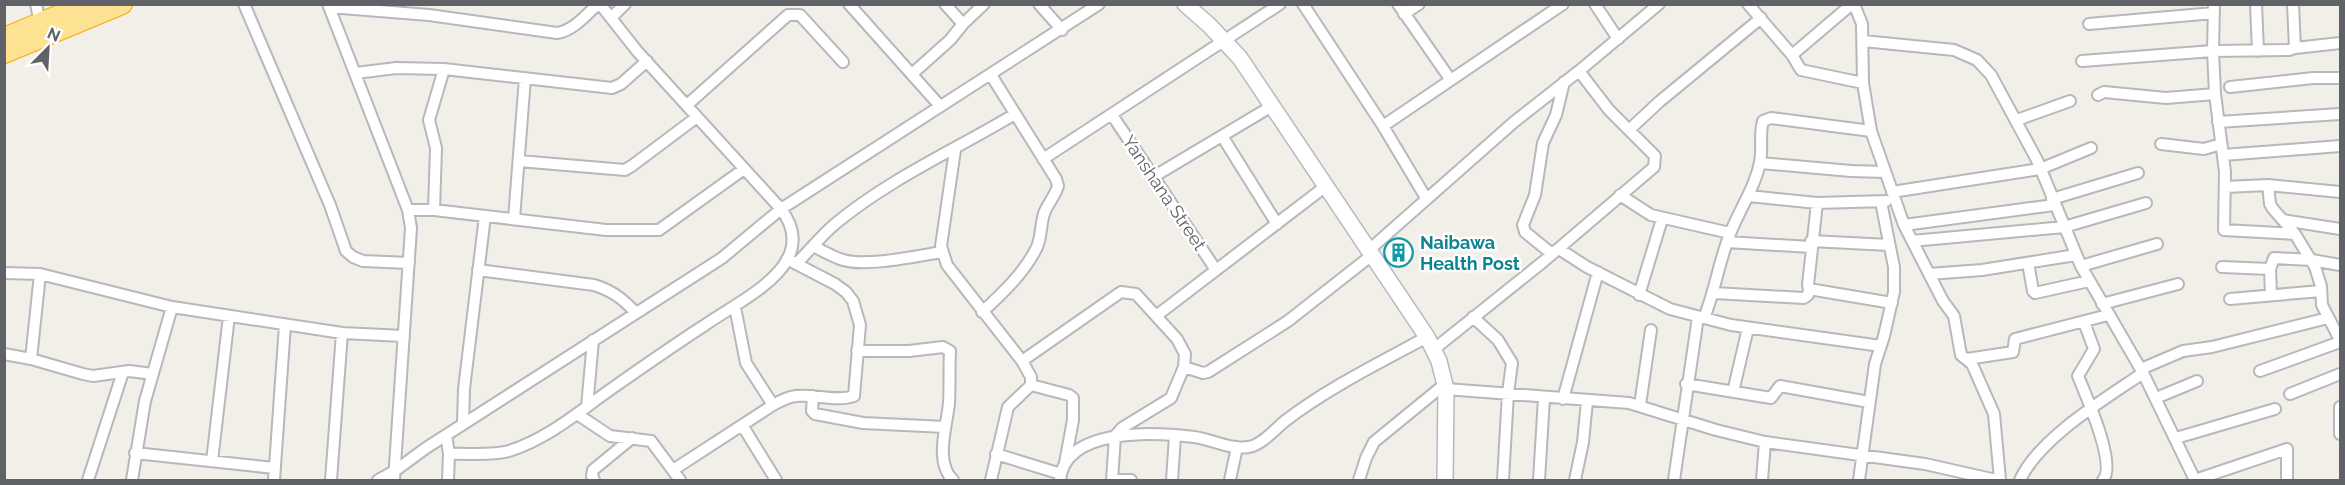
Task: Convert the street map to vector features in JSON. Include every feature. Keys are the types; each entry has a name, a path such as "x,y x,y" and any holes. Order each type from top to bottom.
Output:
{"highway":[{"path":"4,38 38,14 86,4"},
{"path":"4,53 122,4"}],"street":[{"path":"244,4 330,205 346,251 363,261 409,263"},
{"path":"395,475 411,228 408,210 328,6 429,15 557,33 573,27 599,4 647,61 781,209 793,231 792,261"},
{"path":"611,18 625,4"},
{"path":"849,4 940,106"},
{"path":"945,4 963,24"},
{"path":"912,74 950,40 984,4"},
{"path":"1039,4 1062,30"},
{"path":"378,480 395,475 464,423 722,258 781,209 1062,30 1099,4"},
{"path":"1185,4 1240,58 1430,343 1445,386 1445,480"},
{"path":"1043,159 1280,4"},
{"path":"1303,4 1383,126 1426,198"},
{"path":"1398,4 1450,79"},
{"path":"1404,14 1419,4"},
{"path":"1383,126 1563,4"},
{"path":"1595,4 1618,39"},
{"path":"1184,367 1203,373 1208,372 1288,321 1370,253 1426,198 1514,122 1564,81 1580,71 1659,4"},
{"path":"1748,4 1805,73 1863,83"},
{"path":"1359,480 1374,442 1445,386 1544,398 1640,405 1716,430 1765,442 1925,464 1998,480 1994,414 1972,364 1961,355 1954,316 1943,301 1904,225 1871,131 1863,83 1862,24 1853,4 1792,55"},
{"path":"2256,4 2258,51"},
{"path":"2293,4 2295,48"},
{"path":"2090,24 2214,9 2213,51 2226,187 2224,230 2295,234"},
{"path":"687,105 788,15 800,15 843,62"},
{"path":"1629,130 1659,102 1761,18"},
{"path":"1863,41 1954,50 1977,60 1990,75 2017,120 2081,266 2142,371 2195,480 2287,449 2287,480"},
{"path":"2082,61 2213,51 2258,51 2340,43"},
{"path":"356,74 396,68 444,69 612,88 621,84 647,61"},
{"path":"434,210 436,148 429,120 444,69"},
{"path":"1065,462 1080,449 1115,436 1195,437 1237,447 1253,446 1316,400 1430,343 1473,317 1555,251 1656,164 1655,156 1609,110 1580,71"},
{"path":"982,312 1001,294 1038,246 1042,220 1058,186 991,75"},
{"path":"514,219 525,78"},
{"path":"2230,87 2313,78 2340,78"},
{"path":"1564,81 1556,115 1543,143 1535,195 1523,225 1525,232 1555,251 1670,309 1748,328 1881,346"},
{"path":"2098,95 2104,93 2166,98 2216,94"},
{"path":"2017,120 2070,100"},
{"path":"1154,177 1272,106"},
{"path":"450,454 508,452 548,432 706,324 735,307 813,246 856,208 896,181 955,150 1015,114"},
{"path":"2218,122 2340,114"},
{"name":"Yanshana Street","path":"1112,115 1216,270"},
{"path":"519,161 625,170 697,117"},
{"path":"1674,480 1686,384 1701,318 1714,293 1728,238 1749,196 1760,163 1761,128 1766,118 1871,131"},
{"path":"1222,136 1277,224"},
{"path":"2161,144 2222,150 2340,146"},
{"path":"1749,196 1818,203 1881,202 1893,196 2040,169 2091,148"},
{"path":"955,150 942,252 947,265 1022,362 1031,377 1031,385 1008,406 990,480"},
{"path":"1760,163 1885,172"},
{"path":"408,210 434,210 606,230 658,230 744,169"},
{"path":"1904,225 2053,202 2138,173"},
{"path":"2226,187 2268,184 2340,192"},
{"path":"2268,184 2270,204 2295,234 2312,260 2321,291 2322,305 2339,339"},
{"path":"1156,316 1326,186"},
{"path":"1620,195 1642,211 1662,219 1728,238 1811,244 1889,245"},
{"path":"1859,480 1875,364 1892,303 1894,267 1881,202"},
{"path":"1714,293 1804,298 1808,295 1811,244 1818,203"},
{"path":"1912,241 2064,227 2146,203"},
{"path":"464,423 464,389 485,216"},
{"path":"1640,295 1662,219"},
{"path":"2283,220 2340,229"},
{"path":"2081,266 2157,244"},
{"path":"813,246 851,262 889,260 942,252"},
{"path":"1929,274 1982,270 2076,255"},
{"path":"2271,295 2270,269 2274,258 2312,260 2340,265"},
{"path":"673,470 787,398 854,396 860,326 853,301 846,292 834,284 792,261"},
{"path":"2028,262 2035,293 2089,281"},
{"path":"2222,267 2270,269"},
{"path":"478,270 594,285 611,290 636,313"},
{"path":"1563,399 1598,272"},
{"path":"4,273 40,274 172,307 285,325 342,333 404,336"},
{"path":"31,359 40,274"},
{"path":"2102,304 2178,284"},
{"path":"1809,289 1892,303"},
{"path":"2230,298 2321,291"},
{"path":"1022,362 1121,292 1137,294 1177,339 1185,354 1184,367 1171,398 1122,428 1115,436 1112,480 1131,480"},
{"path":"132,480 144,401 172,307"},
{"path":"735,307 746,363 773,405"},
{"path":"1967,359 2013,352 2015,339 2108,315"},
{"path":"212,461 229,316"},
{"path":"1473,317 1498,340 1512,363 1503,480"},
{"path":"2020,480 2033,458 2091,409 2142,371 2183,351 2212,347 2328,318"},
{"path":"2085,322 2094,349 2078,376 2104,446 2106,473 2103,480"},
{"path":"2339,339 2340,323"},
{"path":"274,480 285,325"},
{"path":"1733,392 1748,328"},
{"path":"1640,405 1651,330"},
{"path":"331,480 342,333"},
{"path":"2260,371 2339,339"},
{"path":"587,407 593,340"},
{"path":"857,351 948,348 950,351 949,405 945,427 945,468 954,480"},
{"path":"4,354 93,376 123,372 153,374"},
{"path":"88,480 123,372"},
{"path":"2290,394 2340,374"},
{"path":"2156,398 2198,381"},
{"path":"1686,384 1771,398 1775,396 1776,388 1780,386 1869,402"},
{"path":"996,454 1060,477 1073,420 1073,398 1069,394 1031,385"},
{"path":"813,396 812,411 815,414 863,423 945,427"},
{"path":"1539,480 1544,398"},
{"path":"1575,480 1587,401"},
{"path":"2340,407 2340,435"},
{"path":"2176,438 2275,409"},
{"path":"577,414 605,434 651,441 680,480"},
{"path":"742,425 776,480"},
{"path":"446,435 450,454 448,480"},
{"path":"1172,480 1175,436"},
{"path":"594,480 593,470 632,438"},
{"path":"1762,480 1765,442"},
{"path":"1230,480 1237,447"},
{"path":"135,453 274,468"}],"place":[{"name":"Naibawa Health Post","path":"1399,253"}]}
